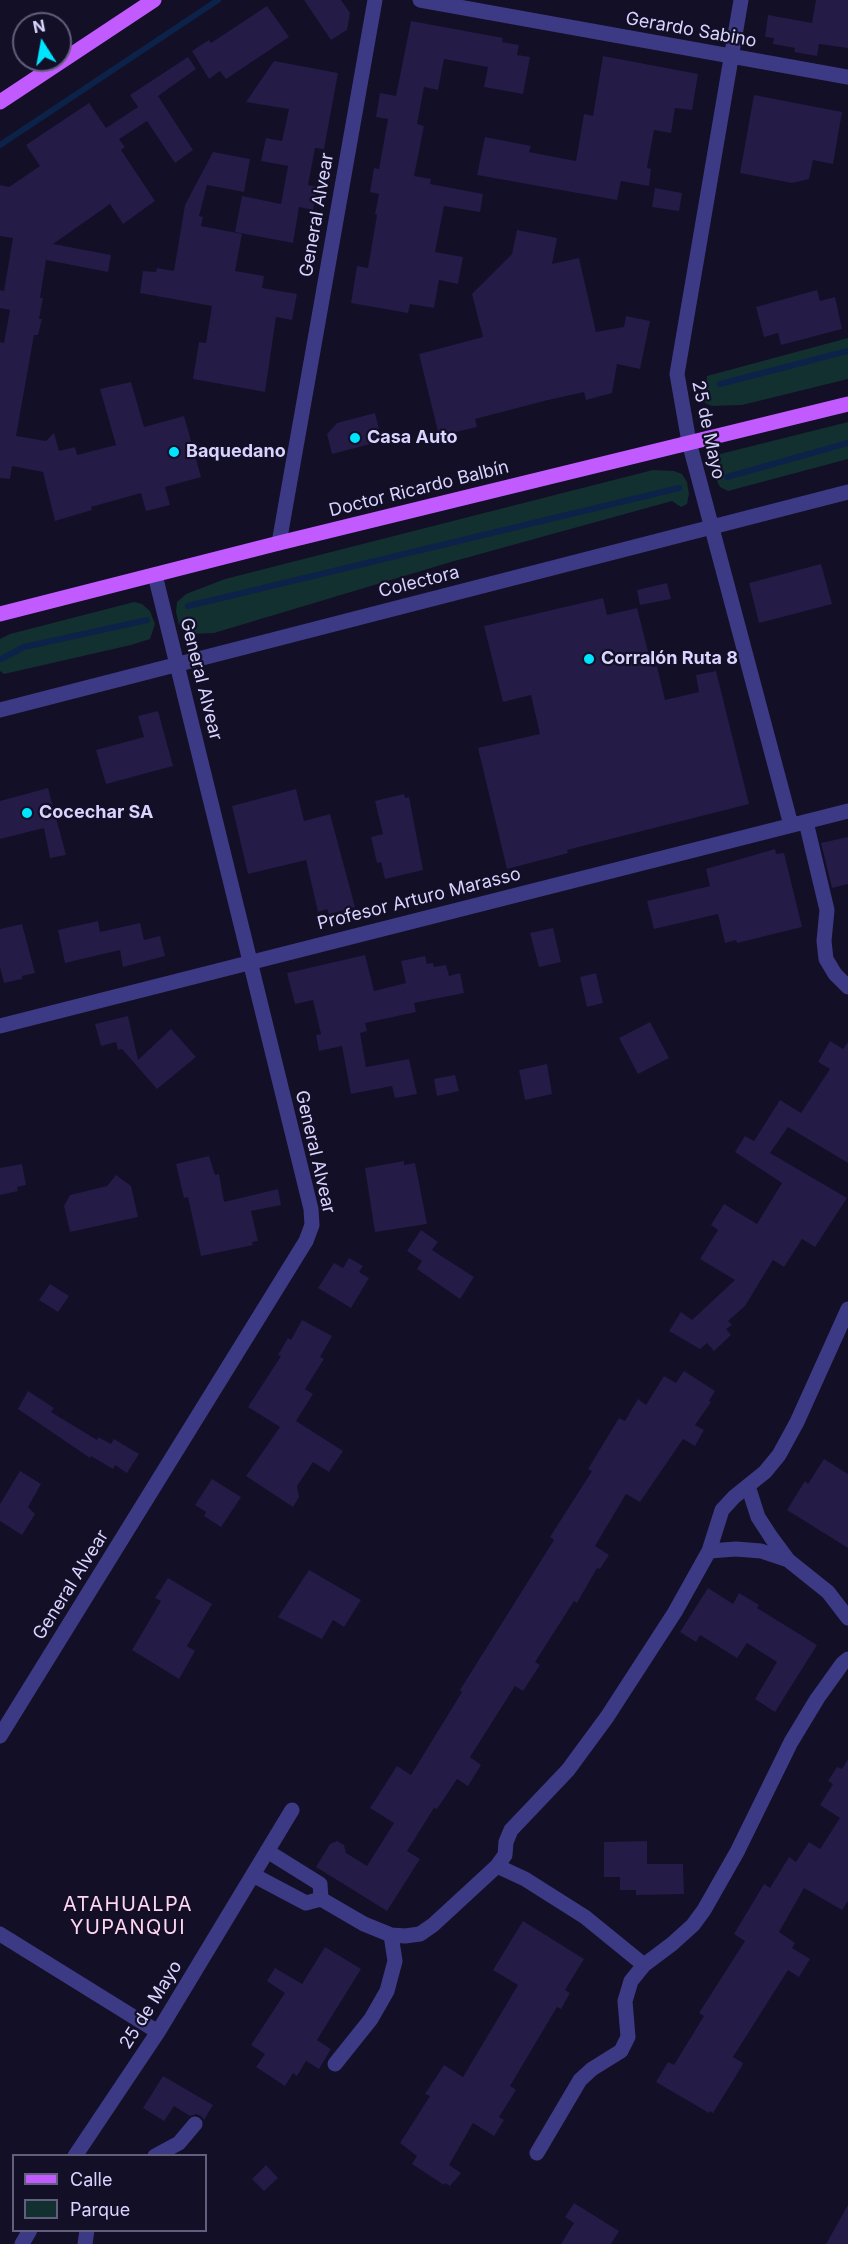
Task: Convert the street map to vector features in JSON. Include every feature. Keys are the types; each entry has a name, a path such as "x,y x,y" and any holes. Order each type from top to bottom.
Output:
{"main road":[{"path":"0,102 154,0"},
{"name":"Doctor Ricardo Balbín","path":"0,614 279,543 848,404"}],"street":[{"name":"General Alvear","path":"279,543 375,0"},
{"name":"Gerardo Sabino","path":"420,0 848,77"},
{"name":"25 de Mayo","path":"741,0 676,374 689,442 711,527 798,824 814,852 827,910 824,941 826,959 848,987"},
{"name":"Colectora","path":"0,710 848,492"},
{"name":"General Alvear","path":"0,1736 300,1251 312,1225 310,1209 155,575"},
{"name":"Profesor Arturo Marasso","path":"0,1026 848,811"},
{"path":"253,1875 306,1903 321,1899 364,1924 391,1935 420,1934 497,1866 505,1855 506,1842 511,1830 568,1770 607,1717 675,1612 709,1551 722,1510 765,1472 778,1455 797,1422 848,1309"},
{"path":"748,1486 758,1517 788,1560 828,1592 848,1618"},
{"path":"709,1551 736,1549 761,1551 788,1560"},
{"path":"537,2153 580,2080 592,2069 621,2051 628,2037 625,2001 631,1981 644,1965 672,1944 704,1910 737,1852 791,1742 817,1699 848,1659"},
{"name":"25 de Mayo","path":"76,2154 158,2032 292,1810"},
{"path":"267,1851 320,1884 321,1899"},
{"path":"497,1866 525,1879 585,1917 644,1965"},
{"path":"0,1934 158,2032"},
{"path":"335,2064 371,2019 387,1991 394,1961 391,1935"},
{"path":"159,2154 179,2143 195,2124"}],"green space":[{"path":"848,338 848,379 742,405 712,406 705,403 707,376"},
{"path":"848,422 848,459 728,491 720,487 713,473 713,461 720,454"},
{"path":"653,470 674,471 682,474 687,482 689,494 687,504 681,507 672,501 451,562 214,633 192,634 179,625 176,612 177,602 186,594 225,579"},
{"path":"134,602 142,604 150,611 155,624 150,639 4,674 0,671 0,639 10,634"}],"building":[{"path":"304,0 341,0 350,13 347,30 331,40"},
{"path":"816,0 848,0 848,48 819,44 817,56 794,52 795,48 773,44 774,38 765,37 768,15 812,23"},
{"path":"267,6 289,37 226,79 220,71 209,79 192,51 209,40 211,43"},
{"path":"411,21 503,38 502,42 519,45 517,55 530,57 523,94 484,87 488,67 444,59 438,90 424,87 417,124 424,126 414,176 431,179 430,184 483,194 480,212 444,206 435,252 463,257 458,284 439,280 434,308 410,304 408,313 351,303 357,266 368,268 377,215 375,214 379,194 370,192 374,168 379,169 388,119 376,117 380,93 396,96"},
{"path":"603,56 698,74 692,110 675,108 671,133 654,130 647,168 651,169 649,186 621,181 617,200 477,175 485,137 531,146 529,152 576,161 584,114 593,116"},
{"path":"188,57 196,69 158,96 193,150 175,163 147,121 119,139 125,147 121,150 155,201 123,224 110,204 53,244 111,255 108,272 46,260 40,298 43,298 39,319 42,319 38,335 34,335 16,436 46,441 54,433 59,451 75,447 77,455 116,445 100,389 131,382 144,427 184,416 201,477 165,487 170,505 146,511 141,493 91,507 92,510 55,521 43,472 12,466 10,479 0,478 0,342 4,343 10,310 0,308 0,290 4,291 13,238 0,236 0,185 9,187 40,166 26,145 89,103 106,128 138,107 130,95"},
{"path":"274,61 338,73 324,149 315,148 308,185 317,187 313,210 299,207 293,243 235,232 242,196 281,204 288,166 261,161 266,138 282,141 289,109 246,102"},
{"path":"754,95 842,112 833,164 813,160 809,179 792,183 740,173"},
{"path":"213,152 250,159 244,192 207,185 199,216 203,217 201,226 242,234 235,271 264,276 262,288 297,294 292,320 276,317 265,392 193,379 199,342 206,343 212,306 140,293 143,271 156,272 157,268 174,271 185,205"},
{"path":"655,188 682,193 679,211 652,207"},
{"path":"517,230 557,238 552,264 579,258 596,332 624,327 626,316 650,321 640,369 617,364 612,393 586,400 584,392 548,400 475,419 477,427 439,436 419,354 483,337 472,294 512,254"},
{"path":"817,290 820,301 835,297 842,329 781,345 778,333 764,337 756,307"},
{"path":"375,413 382,441 332,454 327,434 337,423"},
{"path":"821,564 832,604 759,623 749,583"},
{"path":"667,583 671,599 640,605 637,590"},
{"path":"603,598 607,615 637,608 652,667 657,666 665,700 699,692 696,675 716,671 749,804 567,850 568,853 507,869 478,748 540,734 531,695 503,702 484,626"},
{"path":"158,711 173,766 106,784 96,750 144,737 138,716"},
{"name":"Cocechar SA","path":"48,788 66,855 50,858 44,828 0,839 0,801"},
{"path":"296,789 304,821 330,814 355,907 329,914 327,909 318,912 306,860 248,874 232,806"},
{"path":"404,794 405,798 409,797 423,870 385,879 381,862 377,863 371,837 383,834 375,801"},
{"path":"848,837 848,884 832,888 821,843"},
{"path":"775,849 776,854 784,853 802,927 737,943 736,940 725,943 718,914 654,929 647,901 710,886 706,869"},
{"path":"98,921 100,932 140,923 144,940 160,936 165,956 123,967 120,950 65,963 58,930"},
{"path":"22,924 35,973 4,983 0,967 0,929"},
{"path":"553,928 561,962 539,967 530,933"},
{"path":"365,955 374,991 406,983 401,961 425,956 427,964 433,963 434,967 446,965 449,976 460,973 464,993 414,1003 416,1012 365,1023 367,1031 360,1033 366,1067 409,1059 417,1094 395,1098 392,1086 351,1094 342,1046 319,1051 316,1035 321,1034 313,1000 295,1004 287,973"},
{"path":"596,973 603,1003 587,1007 580,977"},
{"path":"128,1016 138,1060 171,1029 196,1057 157,1089 122,1049 118,1050 116,1042 101,1046 95,1024"},
{"path":"650,1022 669,1058 638,1074 619,1038"},
{"path":"830,1041 843,1049 848,1042 848,1163 788,1127 770,1153 847,1198 815,1247 802,1239 784,1267 773,1260 745,1306 728,1321 732,1325 726,1329 731,1335 714,1351 707,1343 700,1349 669,1331 681,1312 692,1320 735,1280 700,1259 718,1230 711,1225 724,1204 757,1224 782,1183 735,1152 745,1136 754,1141 780,1100 801,1113 830,1069 818,1062"},
{"path":"547,1064 552,1094 525,1100 519,1070"},
{"path":"455,1075 459,1091 437,1096 434,1079"},
{"path":"209,1156 215,1175 219,1174 224,1202 278,1189 281,1205 251,1211 258,1241 252,1242 253,1245 201,1256 188,1197 184,1198 176,1164"},
{"path":"404,1161 404,1165 415,1163 427,1224 375,1232 365,1168"},
{"path":"22,1164 26,1185 17,1187 18,1191 0,1195 0,1168"},
{"path":"116,1175 131,1186 138,1217 70,1232 64,1206 70,1195 107,1186"},
{"path":"421,1230 438,1242 432,1250 474,1277 460,1299 417,1269 422,1261 407,1251"},
{"path":"349,1258 363,1266 359,1272 369,1278 351,1308 318,1288 334,1263 343,1268"},
{"path":"50,1284 69,1296 58,1312 39,1300"},
{"path":"302,1320 332,1336 320,1357 324,1359 305,1389 313,1394 296,1421 343,1451 329,1472 313,1462 297,1486 299,1497 293,1507 246,1476 280,1427 248,1407 281,1356 278,1355 288,1338 291,1340"},
{"path":"684,1371 715,1391 709,1401 711,1402 695,1425 704,1430 695,1446 683,1439 640,1502 626,1494 595,1546 609,1555 600,1569 597,1568 577,1603 574,1601 535,1662 540,1665 523,1691 515,1686 470,1757 481,1765 468,1786 457,1779 437,1809 434,1808 407,1851 420,1859 387,1911 316,1867 330,1844 337,1841 344,1845 346,1853 367,1866 394,1823 370,1808 397,1766 411,1775 462,1692 460,1690 554,1540 550,1537 592,1471 588,1469 619,1418 625,1421 638,1399 646,1405 664,1376 676,1383"},
{"path":"28,1391 54,1408 51,1412 97,1440 98,1437 111,1444 114,1439 139,1454 127,1473 115,1465 113,1469 91,1456 90,1458 18,1409"},
{"path":"824,1459 848,1474 848,1548 787,1510 805,1481 808,1484"},
{"path":"20,1471 41,1484 28,1507 35,1514 22,1535 0,1521 0,1504"},
{"path":"212,1479 241,1497 221,1527 204,1516 206,1512 195,1505"},
{"path":"309,1570 361,1600 344,1627 333,1620 322,1639 278,1617"},
{"path":"168,1578 212,1604 187,1646 195,1651 179,1679 132,1650 161,1601 155,1598"},
{"path":"708,1588 733,1604 739,1593 759,1605 757,1608 817,1645 775,1712 755,1699 777,1662 747,1643 737,1658 700,1635 696,1642 680,1632"},
{"path":"848,1759 848,1901 842,1910 804,1888 779,1932 795,1943 792,1948 810,1959 799,1977 788,1970 733,2057 743,2063 742,2066 713,2113 710,2111 709,2113 656,2082 668,2062 674,2065 704,2016 699,2013 745,1941 734,1934 764,1884 770,1888 789,1857 796,1862 809,1842 820,1849 840,1818 820,1805 833,1784 828,1781 837,1767 842,1769"},
{"path":"647,1841 647,1864 683,1864 684,1894 636,1895 636,1890 620,1890 620,1877 604,1877 604,1842"},
{"path":"523,1921 584,1959 565,1990 570,1993 561,2009 557,2007 510,2086 516,2090 499,2117 504,2120 494,2136 473,2123 449,2165 461,2173 450,2186 445,2183 444,2185 412,2164 417,2156 400,2143 430,2096 425,2094 444,2065 463,2077 518,1985 493,1970"},
{"path":"325,1947 361,1969 317,2040 331,2049 319,2069 306,2061 297,2076 293,2073 285,2086 256,2067 265,2054 251,2045 285,1993 267,1981 275,1968 302,1984"},
{"path":"163,2076 213,2105 204,2120 201,2116 196,2114 190,2116 174,2106 164,2121 143,2108"},
{"path":"266,2165 278,2178 264,2191 252,2179"},
{"path":"574,2203 619,2231 611,2244 561,2244 574,2223 565,2217"},
{"path":"848,2205 848,2244 826,2244"}],"waterway":[{"path":"0,145 218,0"},
{"path":"720,384 848,351"},
{"path":"727,477 848,443"},
{"path":"188,606 679,488"},
{"path":"1,659 24,647 147,620"}],"place":[{"name":"Casa Auto","path":"355,438"},
{"name":"Baquedano","path":"174,452"},
{"name":"Corralón Ruta 8","path":"589,659"},
{"name":"Cocechar SA","path":"27,813"}],"district":[{"name":"ATAHUALPA YUPANQUI","path":"128,1916"}]}
